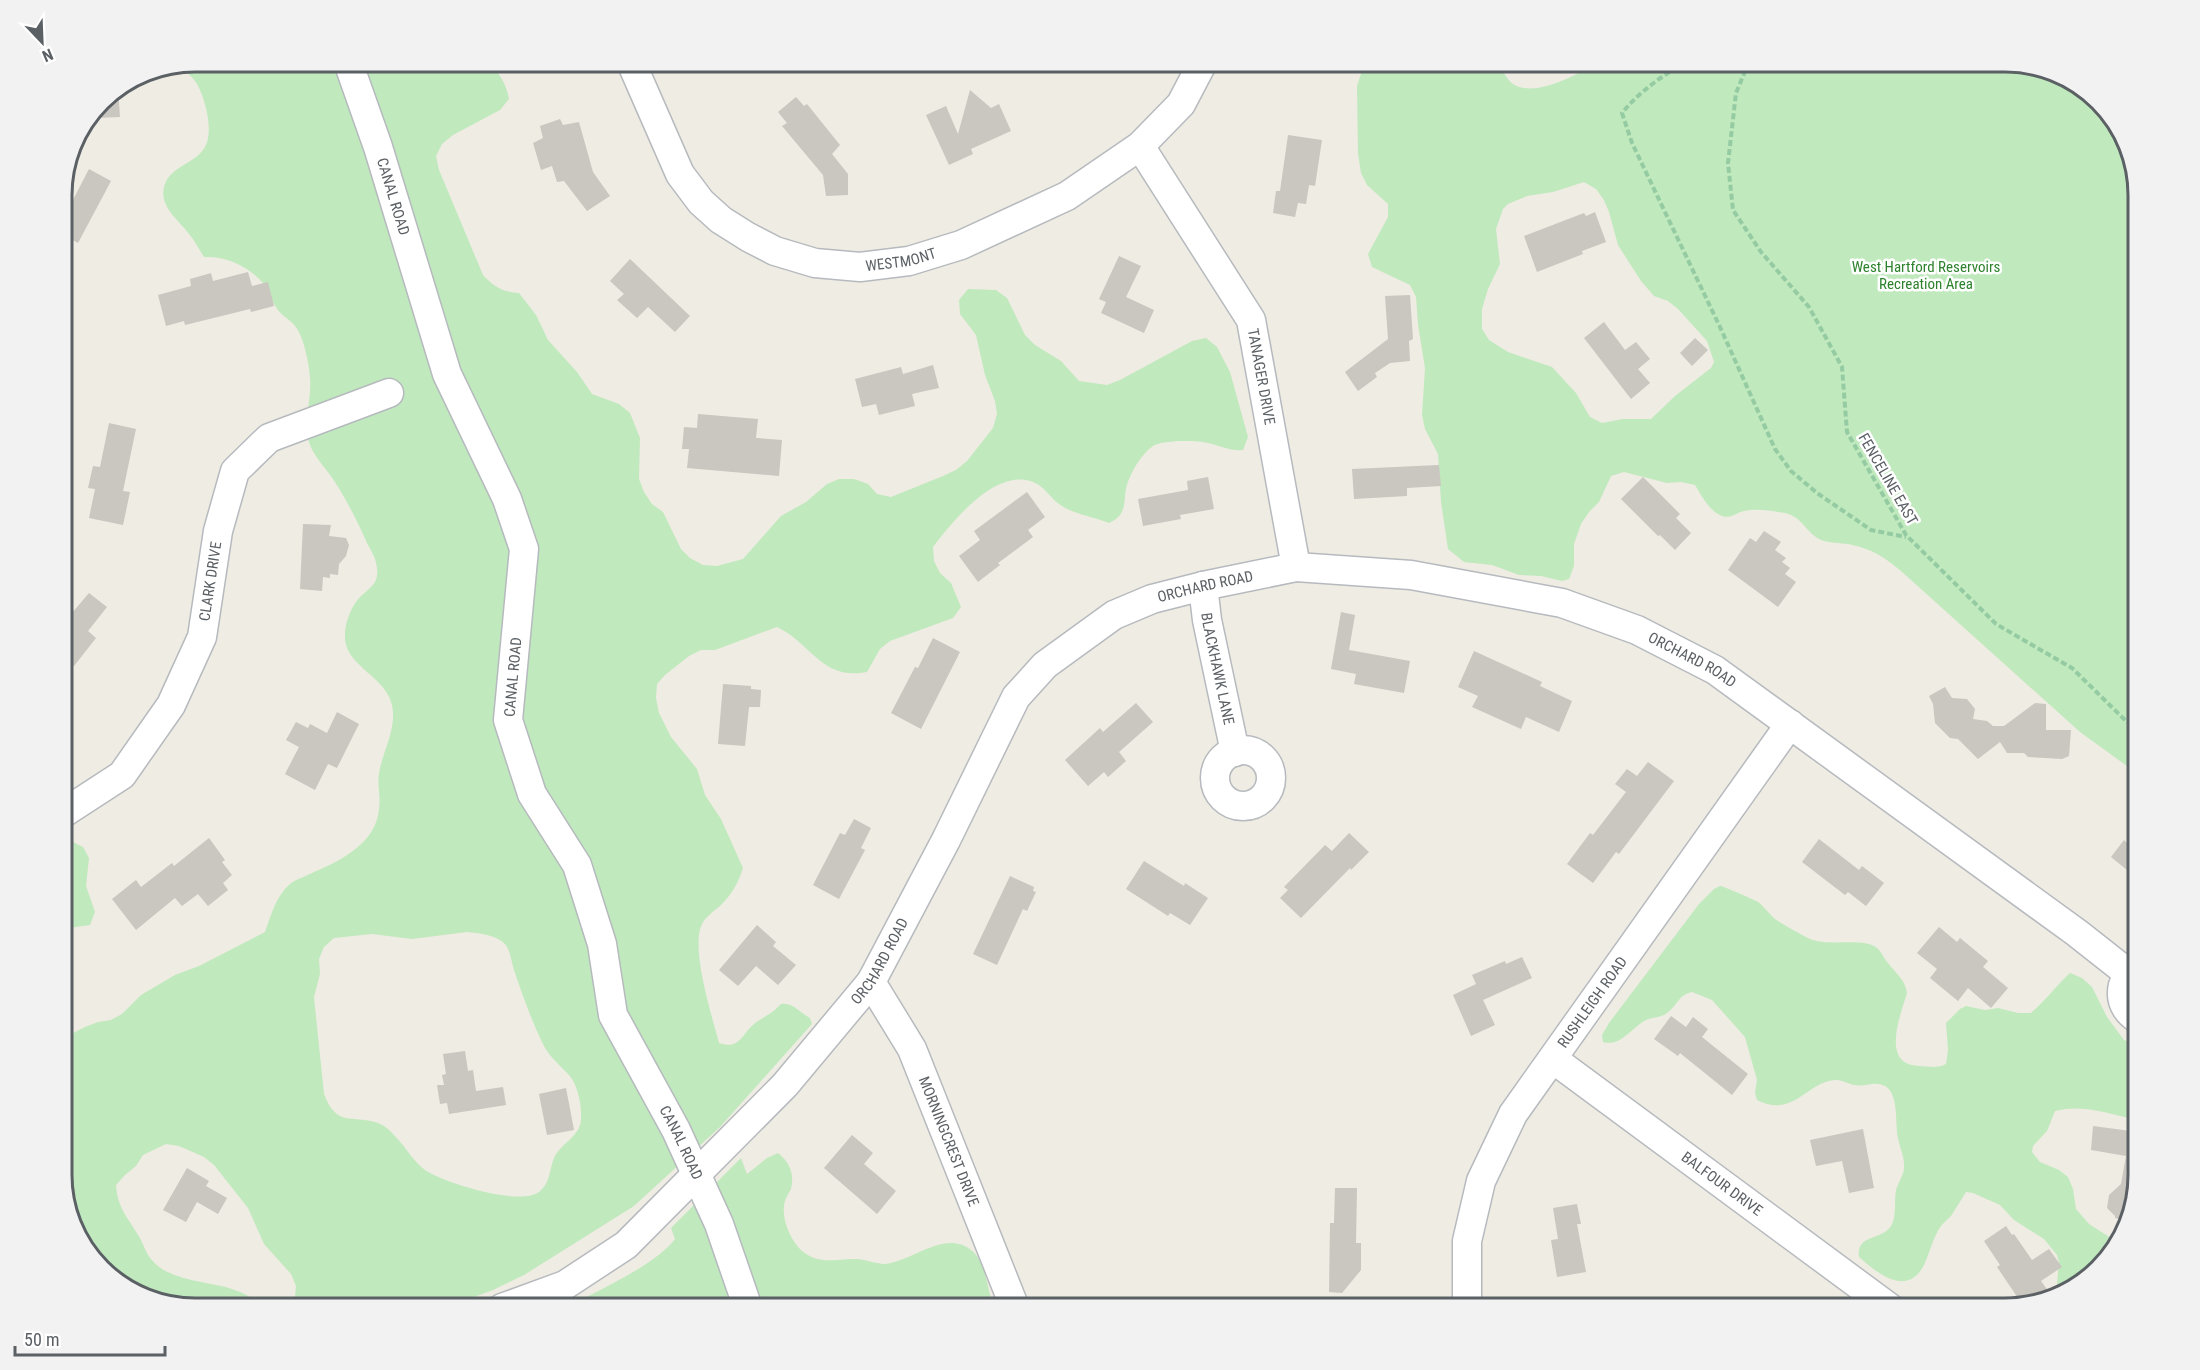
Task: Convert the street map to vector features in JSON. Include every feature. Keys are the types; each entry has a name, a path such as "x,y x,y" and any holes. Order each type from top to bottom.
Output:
{"street":[{"name":"CANAL ROAD","path":"352,72 378,147 447,374 507,499 524,549 508,720 532,794 577,865 602,944 613,1015 676,1130 718,1224 744,1298"},
{"name":"WESTMONT","path":"636,72 680,174 701,202 721,220 775,251 815,263 860,267 909,261 961,245 1067,196 1140,146 1181,104 1198,72"},
{"name":"TANAGER DRIVE","path":"1140,146 1251,320 1296,567"},
{"name":"CLARK DRIVE","path":"72,807 122,775 171,705 202,637 218,531 235,471 268,438 389,393"},
{"name":"ORCHARD ROAD","path":"529,1298 565,1285 626,1245 785,1085 871,982 946,840 1016,697 1044,665 1114,615 1152,599 1203,586 1296,567 1411,575 1562,603 1637,630 1716,670 2128,968"},
{"name":"BLACKHAWK LANE","path":"1203,586 1235,752"},
{"name":"RUSHLEIGH ROAD","path":"1467,1298 1467,1241 1481,1181 1513,1114 1790,724"},
{"name":"ORCHARD ROAD","path":"2128,979 2121,990 2121,999 2128,1011"},
{"name":"MORNINGCREST DRIVE","path":"871,982 912,1049 1011,1298"},
{"name":"BALFOUR DRIVE","path":"1553,1059 1876,1298"}],"path":[{"path":"1669,72 1635,97 1622,113 1632,143 1720,327 1775,449 1791,471 1817,494 1871,530 1908,537"},
{"name":"FENCELINE EAST","path":"1745,72 1736,93 1729,151 1728,163 1733,210 1761,252 1809,307 1842,367 1847,432 1908,537 1996,624 2072,668 2128,723"}],"green space":[{"path":"497,72 502,79 509,99 500,110 453,135 442,144 436,156 439,170 483,275 499,288 519,293 536,315 548,340 577,372 592,394 619,404 630,413 640,438 639,479 644,492 652,504 663,512 681,549 690,558 703,565 717,566 743,559 781,516 806,502 827,484 839,479 854,479 868,484 877,494 891,497 956,470 967,461 993,428 997,414 976,335 960,314 959,300 968,289 996,290 1007,298 1025,335 1035,345 1061,361 1079,381 1107,385 1192,341 1206,338 1217,347 1230,372 1248,437 1243,450 1196,441 1171,442 1153,446 1140,459 1133,471 1126,489 1122,512 1109,523 1066,509 1040,486 1030,481 1016,480 1002,483 988,490 963,512 933,547 934,561 940,573 951,583 961,607 953,618 890,641 880,649 867,672 839,671 828,666 777,627 715,650 701,650 689,656 665,675 657,684 656,698 659,713 671,737 697,769 705,795 721,819 743,868 732,892 704,921 699,935 703,982 719,1043 732,1045 736,1043 754,1024 781,1004 796,1008 810,1018 812,1024 720,1127 634,1206 524,1275 471,1298 295,1298 296,1286 291,1274 264,1244 248,1208 214,1165 204,1157 179,1146 166,1144 143,1155 136,1166 116,1185 121,1206 149,1256 158,1266 178,1276 222,1286 252,1298 179,1297 163,1294 133,1282 120,1273 97,1250 88,1237 76,1207 72,1183 72,1034 98,1022 111,1020 122,1014 141,995 175,975 199,966 265,932 278,900 290,884 336,862 356,849 372,832 376,821 379,805 379,773 393,718 393,708 385,690 356,661 346,644 345,629 350,614 357,600 376,580 377,570 374,555 351,510 310,445 307,420 310,378 301,337 293,324 278,310 265,286 257,277 236,263 220,258 204,257 164,201 164,187 167,180 176,170 199,155 207,144 209,127 206,108 193,78 187,73","holes":["467,932 482,934 505,944 542,1042 550,1056 571,1077 581,1108 578,1131 558,1151 543,1188 530,1196 485,1192 440,1178 418,1164 385,1127 378,1123 340,1116 334,1112 324,1094 314,997 320,974 319,959 324,947 334,938 372,934 412,939"]},
{"name":"West Hartford Reservoirs Recreation Area","path":"1362,72 1503,72 1513,84 1523,88 1534,88 1558,82 1580,72 2005,72 2037,76 2052,81 2080,97 2103,120 2112,133 2126,171 2128,187 2128,767 2080,732 1888,561 1864,548 1821,540 1796,518 1785,513 1754,510 1722,516 1710,507 1695,485 1681,482 1667,483 1624,472 1611,476 1599,502 1581,524 1574,544 1574,566 1569,579 1562,581 1541,576 1519,575 1492,565 1464,562 1448,549 1441,502 1438,454 1425,429 1422,415 1425,368 1416,297 1410,285 1372,267 1368,254 1388,217 1388,204 1367,185 1361,173 1358,154 1357,86","holes":["1584,182 1596,189 1604,200 1618,245 1641,281 1654,296 1668,301 1678,309 1707,341 1714,362 1711,368 1675,396 1651,419 1623,419 1602,423 1590,417 1576,393 1552,367 1508,352 1489,340 1482,329 1482,309 1488,289 1500,264 1496,229 1503,209 1508,204 1527,196 1553,192"]},
{"path":"72,842 83,847 89,858 86,886 95,912 90,925 72,928"},
{"path":"1720,886 1758,902 1772,917 1810,939 1864,943 1879,950 1906,988 1907,993 1896,1037 1896,1048 1899,1057 1906,1063 1932,1067 1946,1064 1948,1050 1946,1023 1966,1006 1985,1010 1998,1008 2018,1013 2031,1013 2070,973 2082,978 2092,987 2107,1017 2124,1040 2128,1041 2128,1118 2075,1108 2055,1111 2047,1131 2033,1146 2032,1152 2040,1162 2059,1170 2068,1177 2073,1189 2076,1209 2089,1224 2111,1238 2092,1262 2080,1273 2057,1287 2059,1262 2057,1255 2044,1239 2014,1220 2000,1205 1966,1192 1951,1216 1941,1226 1924,1265 1917,1275 1909,1280 1901,1281 1883,1275 1859,1257 1859,1250 1865,1241 1887,1231 1891,1226 1895,1213 1896,1190 1904,1169 1897,1131 1895,1103 1888,1088 1882,1084 1856,1085 1837,1080 1817,1086 1791,1102 1781,1105 1770,1105 1757,1100 1755,1093 1757,1080 1745,1037 1712,1000 1692,992 1684,995 1665,1015 1644,1021 1620,1040 1603,1042 1602,1035 1609,1023 1699,904"},
{"path":"778,1153 788,1164 792,1173 791,1189 785,1199 785,1221 798,1246 809,1256 822,1260 858,1259 885,1264 896,1262 940,1244 961,1244 971,1250 980,1262 991,1298 584,1298 640,1268 666,1249 675,1239 671,1228 741,1158 747,1174 767,1158"}],"building":[{"path":"970,90 991,108 999,104 1011,131 971,149 973,154 949,165 926,115 946,106 958,134"},
{"path":"796,97 804,106 807,104 840,145 832,154 848,174 848,195 826,196 823,175 782,126 787,123 778,112"},
{"path":"119,98 120,117 99,118"},
{"path":"560,119 563,125 579,122 593,172 610,196 587,211 564,181 557,182 552,166 541,170 533,143 543,138 540,126"},
{"path":"1288,135 1322,140 1315,186 1309,185 1306,204 1298,203 1295,217 1273,213 1276,191 1280,191"},
{"path":"89,169 111,181 78,243 72,240 72,202"},
{"path":"1595,212 1606,242 1582,251 1583,254 1537,272 1524,236 1584,213 1586,216"},
{"path":"1119,256 1141,266 1126,297 1154,310 1144,333 1101,313 1106,302 1099,299"},
{"path":"630,259 690,316 675,332 648,307 637,318 617,300 624,294 610,281"},
{"path":"248,272 252,286 268,282 274,306 251,312 250,309 185,325 184,321 166,326 158,295 191,286 190,279 211,273 213,281"},
{"path":"1410,295 1413,339 1409,341 1410,361 1390,363 1375,373 1377,377 1358,391 1345,372 1388,339 1385,296"},
{"path":"1604,322 1625,350 1636,342 1650,359 1638,369 1650,383 1631,399 1584,338"},
{"path":"1695,338 1708,350 1692,366 1680,353"},
{"path":"933,365 939,388 912,394 915,406 879,415 876,404 862,407 855,379 901,367 903,374"},
{"path":"698,414 758,419 756,438 782,440 779,476 687,468 689,449 682,449 684,427 697,428"},
{"path":"109,423 136,429 123,491 130,492 123,525 89,518 95,489 88,488 93,466 100,467"},
{"path":"1439,465 1441,486 1407,488 1407,496 1354,499 1352,469"},
{"path":"1208,477 1214,509 1180,515 1181,519 1143,526 1138,499 1188,490 1187,481"},
{"path":"1643,477 1680,514 1676,518 1691,533 1675,550 1621,499"},
{"path":"1027,492 1045,517 1028,530 1033,537 998,563 1000,565 978,582 959,556 980,540 974,531"},
{"path":"303,524 331,525 329,536 346,538 349,545 346,556 339,564 338,575 330,574 330,578 323,577 322,591 300,589"},
{"path":"1764,531 1781,542 1775,550 1786,558 1782,562 1790,568 1785,574 1796,582 1778,607 1728,570 1750,538 1756,542"},
{"path":"89,593 107,607 88,631 96,638 74,666 72,664 72,613"},
{"path":"1341,612 1355,615 1349,650 1410,661 1404,693 1354,684 1356,674 1331,669"},
{"path":"933,638 960,652 921,729 891,713"},
{"path":"1474,651 1542,682 1540,686 1572,701 1559,732 1526,717 1521,729 1472,707 1478,696 1458,687"},
{"path":"723,684 751,686 751,689 761,690 760,707 749,707 745,746 718,744"},
{"path":"1945,687 1952,698 1967,699 1975,709 1973,719 1987,721 1993,726 2004,726 2035,703 2046,704 2046,730 2071,730 2069,756 2062,759 2028,757 2024,753 2007,753 2000,742 1978,759 1958,739 1950,738 1935,723 1933,704 1929,696"},
{"path":"1136,703 1153,722 1119,752 1126,761 1108,777 1104,772 1088,786 1065,760 1100,728 1103,732"},
{"path":"337,712 359,724 337,768 328,764 315,790 285,774 299,747 286,740 296,722 308,728 310,724 327,733"},
{"path":"1648,762 1674,781 1619,854 1616,852 1593,883 1567,864 1590,833 1593,835 1626,792 1615,784 1627,769 1637,776"},
{"path":"854,819 871,828 861,848 865,850 839,899 813,885 840,833 845,835"},
{"path":"1349,833 1369,852 1301,918 1280,898 1288,890 1284,887 1325,845 1332,851"},
{"path":"209,838 225,860 222,862 232,875 223,883 228,890 208,906 198,894 182,906 175,898 136,930 112,899 136,880 141,887 172,863 174,866"},
{"path":"1819,839 1859,870 1862,866 1884,883 1866,906 1848,892 1845,895 1802,862"},
{"path":"2124,840 2127,843 2127,870 2111,857"},
{"path":"1144,861 1208,898 1190,925 1170,913 1168,916 1126,889"},
{"path":"1010,876 1034,887 1033,891 1036,892 1027,911 1023,909 997,965 973,954"},
{"path":"757,925 776,942 773,946 796,965 778,985 756,966 738,986 719,970"},
{"path":"1939,927 1957,942 1960,938 1988,961 1983,967 2008,988 1991,1008 1968,988 1958,1001 1930,978 1937,969 1917,953"},
{"path":"1522,957 1532,978 1483,1000 1495,1025 1471,1036 1453,995 1476,984 1472,975 1505,961 1506,964"},
{"path":"1671,1016 1686,1027 1693,1017 1708,1029 1702,1037 1748,1074 1732,1095 1680,1053 1678,1056 1654,1039"},
{"path":"465,1051 468,1071 473,1070 476,1091 503,1087 506,1105 449,1114 447,1103 440,1104 437,1085 444,1085 442,1075 446,1074 443,1054"},
{"path":"566,1088 574,1130 547,1135 539,1094"},
{"path":"2093,1126 2128,1131 2127,1191 2120,1219 2115,1218 2107,1208 2109,1195 2121,1184 2126,1156 2091,1150"},
{"path":"1863,1129 1874,1188 1849,1193 1842,1161 1816,1166 1810,1140"},
{"path":"852,1135 873,1153 864,1164 896,1191 877,1214 824,1168"},
{"path":"187,1168 209,1181 206,1186 227,1198 218,1214 197,1202 186,1222 163,1210"},
{"path":"1335,1188 1357,1188 1356,1243 1361,1243 1361,1270 1342,1293 1329,1292 1330,1223 1334,1223"},
{"path":"1577,1204 1581,1224 1577,1224 1586,1272 1557,1277 1551,1240 1558,1239 1553,1208"},
{"path":"2006,1226 2032,1260 2049,1249 2062,1267 2041,1281 2048,1290 2017,1297 1997,1267 2000,1265 1984,1241"}]}
